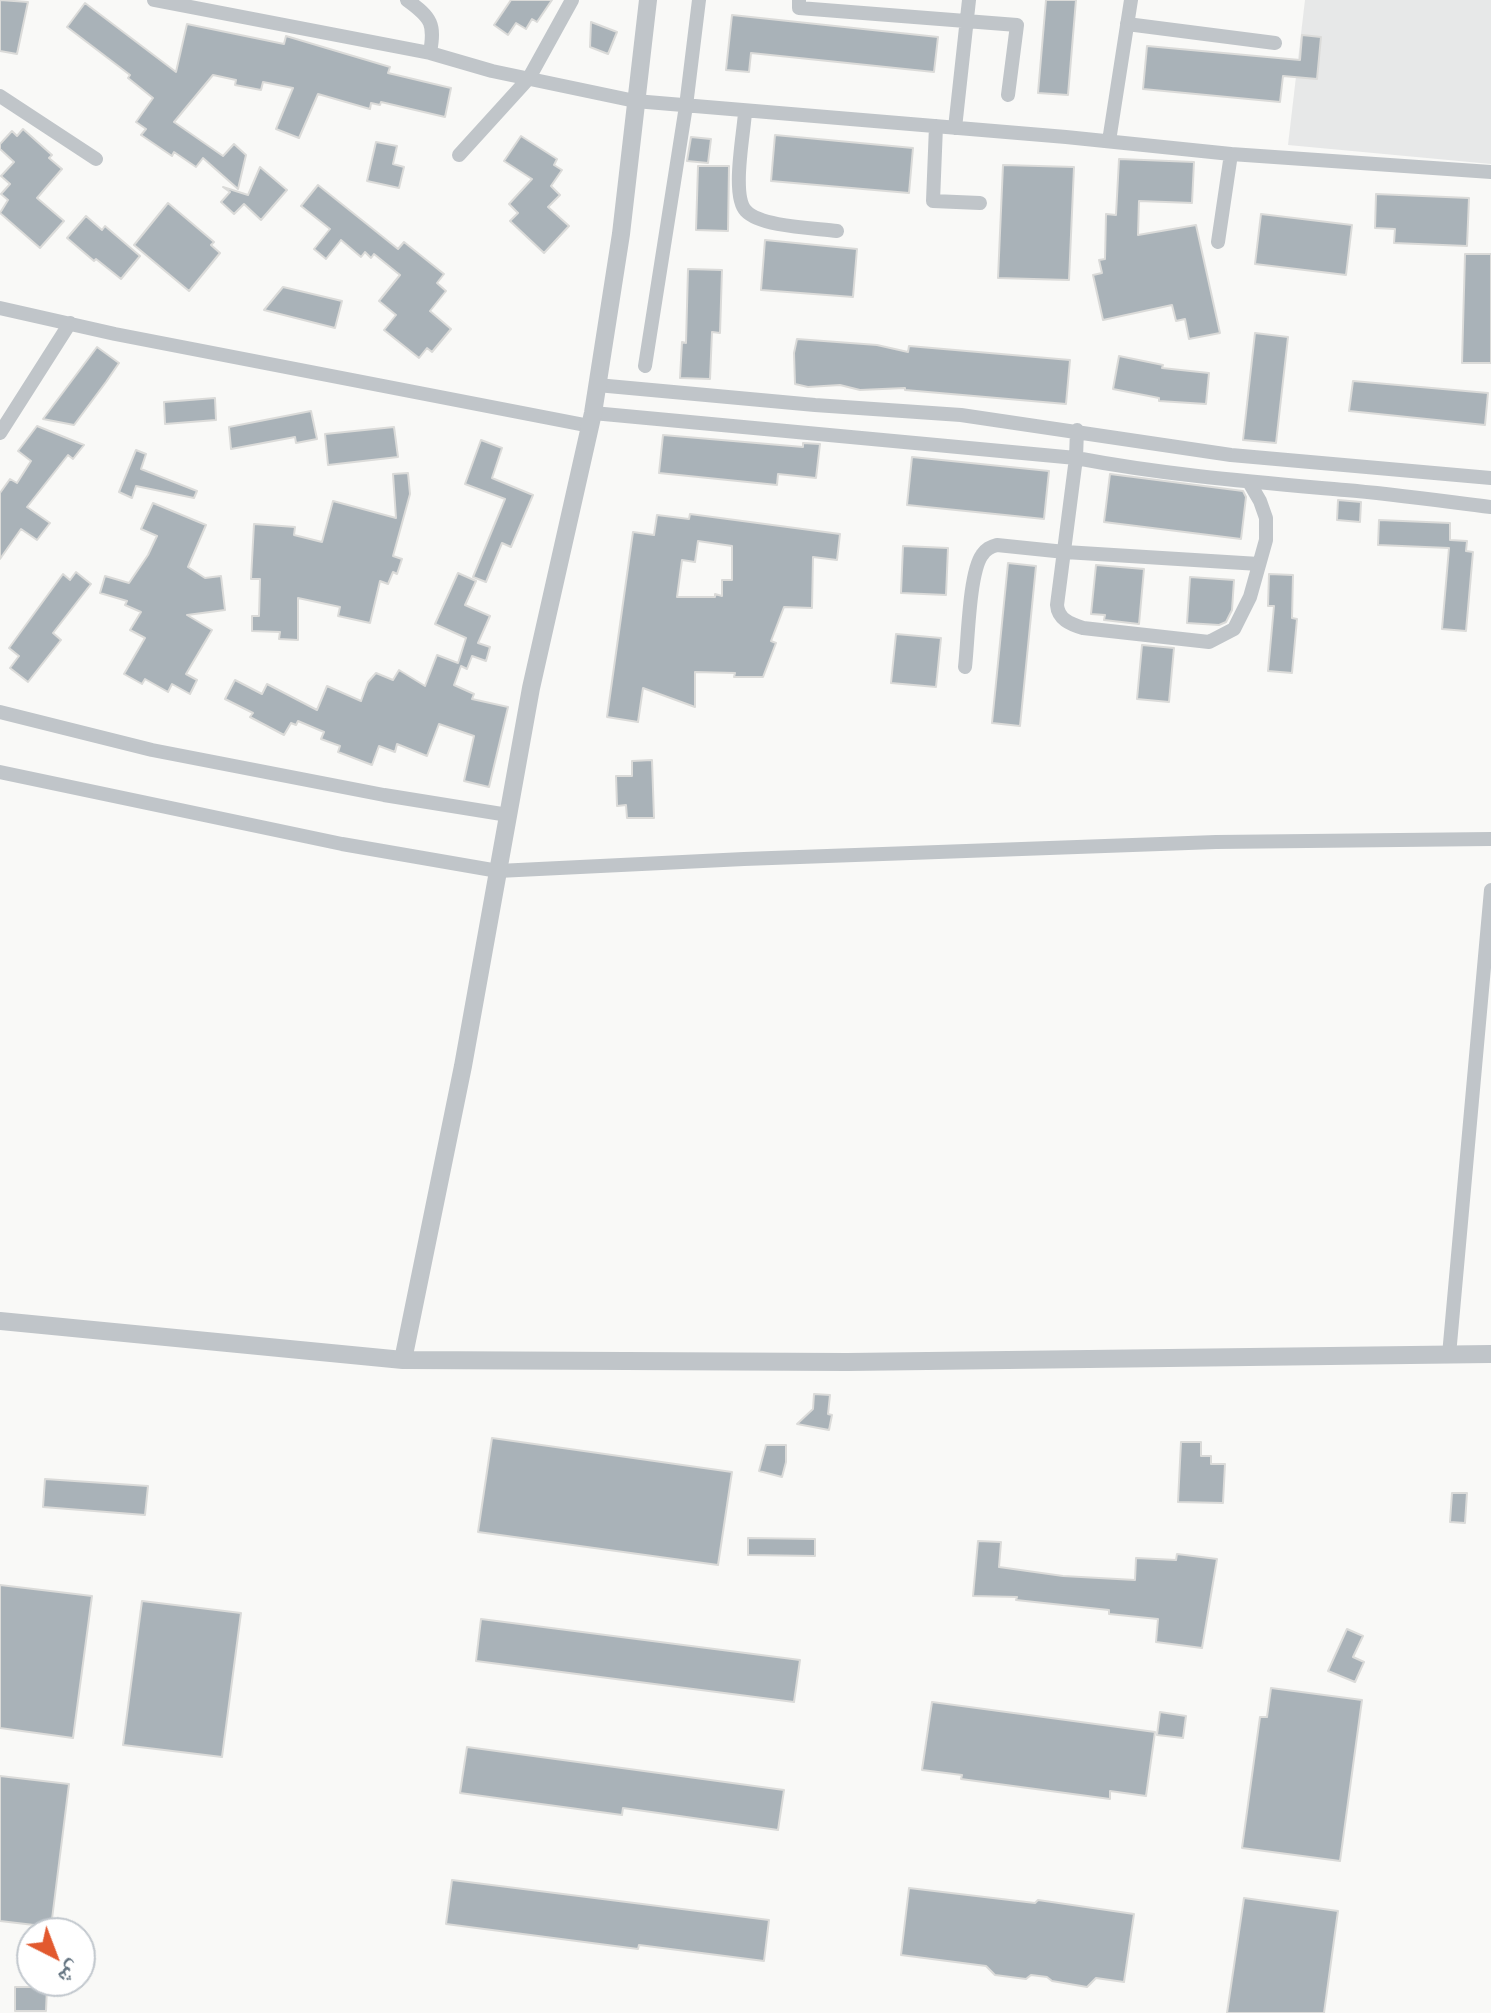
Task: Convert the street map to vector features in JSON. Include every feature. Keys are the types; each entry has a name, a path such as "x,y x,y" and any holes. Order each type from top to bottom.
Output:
{"street":[{"path":"154,0 430,53 635,101 1231,154 1491,172"},
{"path":"407,0 428,17 432,25 430,53"},
{"path":"459,155 529,78 572,0"},
{"path":"403,1360 463,1066 531,688 592,420 621,234 648,0"},
{"path":"645,366 686,106 699,0"},
{"path":"799,0 799,8 1017,25 1008,95"},
{"path":"955,128 969,0"},
{"path":"1109,141 1131,0"},
{"path":"1127,24 1275,43"},
{"path":"0,96 96,159"},
{"path":"745,112 739,197 746,211 771,221 837,231"},
{"path":"936,126 933,201 980,203"},
{"path":"1218,242 1231,154"},
{"path":"0,308 115,334 592,420 1076,458 1131,469 1207,478 1491,507"},
{"path":"0,433 70,323"},
{"path":"597,385 961,415 1231,455 1491,478"},
{"path":"1077,430 1057,605 1060,615 1072,625 1209,642 1227,635 1241,620 1266,540 1266,518 1249,482"},
{"path":"1207,478 1212,450"},
{"path":"965,667 975,576 983,552 997,545 1259,564"},
{"path":"0,712 152,750 384,795 508,815"},
{"path":"0,772 342,844 498,871 731,859 1216,842 1491,839"},
{"path":"1449,1355 1491,890"},
{"path":"0,1321 403,1360 847,1362 1491,1354"}],"shaded area":[{"path":"1305,0 1491,0 1491,164 1288,145"}],"building":[{"path":"0,0 28,2 17,54 0,51"},
{"path":"511,0 552,0 537,22 532,19 526,29 516,23 508,35 494,25"},
{"path":"1046,0 1076,0 1068,95 1038,93"},
{"path":"85,3 176,72 187,24 284,44 286,36 390,67 388,73 451,88 445,117 381,102 380,105 371,103 370,109 318,94 299,138 276,129 293,88 263,82 261,90 235,85 236,80 213,75 174,122 223,156 234,144 246,155 238,189 203,158 196,167 174,152 172,156 141,135 146,129 136,122 153,98 128,78 130,75 67,27"},
{"path":"732,15 938,37 934,72 751,53 749,72 726,70"},
{"path":"591,22 617,32 608,54 590,47"},
{"path":"1302,35 1321,37 1317,79 1283,76 1280,102 1143,89 1147,46 1300,60"},
{"path":"23,129 52,155 49,158 62,169 37,198 64,221 40,248 0,213 8,200 1,194 10,184 1,176 14,162 0,149 0,144 12,131 17,136"},
{"path":"775,135 913,148 909,193 771,181"},
{"path":"521,136 557,159 554,165 562,170 551,186 560,195 548,207 569,226 544,253 510,221 518,213 509,204 532,179 504,161"},
{"path":"691,137 711,139 708,163 687,161"},
{"path":"376,142 397,146 393,164 404,167 399,188 367,181"},
{"path":"1119,159 1194,162 1192,203 1139,201 1138,235 1196,225 1220,333 1189,339 1185,319 1176,321 1172,305 1103,320 1093,275 1102,273 1099,260 1105,259 1106,214 1116,215"},
{"path":"1003,165 1074,167 1069,280 998,278"},
{"path":"698,166 729,166 728,231 696,230"},
{"path":"260,167 287,190 261,220 244,204 234,214 221,202 230,192 223,187 248,195"},
{"path":"318,185 398,249 404,242 444,274 437,283 446,291 430,311 451,329 432,352 427,348 419,358 384,330 396,315 379,301 400,275 374,254 371,258 365,252 361,257 341,240 326,259 314,249 330,229 301,206"},
{"path":"1376,194 1469,198 1467,246 1394,243 1395,229 1375,228"},
{"path":"168,203 214,242 211,245 220,253 189,291 134,245"},
{"path":"1261,214 1352,225 1346,275 1255,264"},
{"path":"86,216 102,230 105,226 140,256 121,279 67,238"},
{"path":"765,240 857,249 853,297 761,290"},
{"path":"1465,254 1491,254 1491,363 1462,363"},
{"path":"688,269 722,270 720,333 712,332 710,379 680,378 682,342 686,343"},
{"path":"283,287 342,301 335,328 264,310"},
{"path":"1255,333 1288,337 1276,443 1243,440"},
{"path":"797,339 877,345 908,352 909,346 1070,360 1066,404 905,388 860,390 840,385 808,387 795,384"},
{"path":"97,347 119,363 74,425 43,419"},
{"path":"1119,356 1163,365 1162,368 1209,373 1206,404 1159,401 1159,398 1113,389"},
{"path":"1353,381 1488,393 1485,425 1349,411"},
{"path":"215,398 216,420 165,424 164,402"},
{"path":"311,411 317,439 296,443 295,437 231,449 229,427"},
{"path":"37,426 84,445 73,459 68,455 27,507 50,523 37,540 21,529 0,559 0,493 10,479 17,483 31,461 18,451"},
{"path":"394,427 398,457 328,465 325,434"},
{"path":"663,435 803,447 803,443 820,444 816,478 778,474 777,485 659,473"},
{"path":"481,440 502,448 492,478 533,495 511,547 502,543 486,582 473,577 505,499 465,484"},
{"path":"136,450 146,454 141,469 197,491 194,498 136,486 132,498 119,492"},
{"path":"912,457 1049,471 1044,519 907,505"},
{"path":"408,473 410,494 393,556 402,559 397,574 393,572 388,584 380,581 370,623 338,616 340,607 298,598 298,640 279,639 280,632 252,631 252,616 259,616 260,579 251,579 254,524 295,527 294,535 322,542 333,501 396,518 393,474"},
{"path":"1110,474 1243,491 1246,497 1241,539 1104,522"},
{"path":"1338,500 1361,502 1360,522 1337,520"},
{"path":"153,503 206,525 188,567 205,578 221,576 225,610 187,615 212,630 186,674 197,680 190,694 172,684 168,692 145,679 142,684 124,674 145,638 130,630 141,612 125,605 127,601 100,593 105,576 129,583 148,555 157,536 141,529"},
{"path":"690,514 840,534 837,560 813,557 812,608 784,607 771,641 776,643 763,677 695,672 695,707 643,688 638,722 607,717 633,532 654,535 657,515 689,519","holes":["698,541 732,546 732,580 722,580 722,596 677,597 682,560 695,562"]},
{"path":"1379,520 1450,523 1450,540 1467,541 1466,551 1473,552 1466,631 1442,629 1449,548 1378,545"},
{"path":"903,546 948,548 946,595 901,593"},
{"path":"1008,563 1036,566 1020,726 992,723"},
{"path":"1096,565 1144,569 1139,624 1104,620 1105,615 1091,614"},
{"path":"76,572 91,584 53,633 61,640 28,682 10,668 19,656 9,648 63,574 70,580"},
{"path":"458,573 476,581 465,605 490,616 478,643 490,647 486,661 472,656 467,669 461,666 454,685 474,694 472,699 508,707 489,787 464,781 474,736 439,724 427,756 397,744 395,752 379,746 372,765 338,752 340,746 321,739 324,732 298,721 296,725 291,723 284,735 250,717 253,713 225,699 235,680 262,694 267,684 317,710 327,686 361,701 368,682 376,673 393,680 399,670 425,686 437,655 458,663 466,638 435,624"},
{"path":"1269,574 1293,575 1292,618 1297,619 1292,673 1268,671 1274,606 1268,606"},
{"path":"1190,577 1234,580 1232,610 1226,622 1219,625 1187,623"},
{"path":"896,634 941,638 936,687 891,683"},
{"path":"1142,645 1174,648 1169,702 1137,699"},
{"path":"652,760 654,818 627,818 626,805 617,806 616,776 632,776 632,761"},
{"path":"814,1394 830,1395 828,1414 832,1415 829,1430 797,1424 813,1409"},
{"path":"492,1438 732,1472 718,1565 478,1532"},
{"path":"1181,1442 1201,1442 1201,1456 1211,1456 1211,1464 1225,1464 1223,1503 1178,1502"},
{"path":"766,1445 786,1445 782,1477 759,1471"},
{"path":"45,1479 148,1486 145,1515 43,1507"},
{"path":"1452,1493 1467,1493 1465,1523 1450,1522"},
{"path":"748,1538 815,1539 815,1556 748,1555"},
{"path":"978,1541 1001,1542 999,1567 1063,1576 1135,1580 1136,1558 1176,1560 1177,1554 1217,1559 1202,1648 1156,1642 1158,1619 1109,1614 1109,1610 1016,1600 1017,1597 973,1596"},
{"path":"0,1585 92,1596 73,1738 0,1728"},
{"path":"142,1601 241,1613 222,1757 123,1745"},
{"path":"481,1619 800,1660 794,1702 476,1661"},
{"path":"1347,1629 1363,1636 1353,1657 1364,1662 1355,1682 1328,1671"},
{"path":"1271,1688 1362,1700 1340,1861 1242,1848 1260,1717 1267,1717"},
{"path":"932,1702 1155,1732 1146,1796 1110,1791 1110,1799 961,1779 962,1775 922,1770"},
{"path":"1160,1712 1186,1716 1183,1738 1157,1735"},
{"path":"467,1747 784,1790 778,1830 623,1808 622,1815 460,1793"},
{"path":"0,1776 69,1784 52,1917 16,1917 16,1923 0,1921"},
{"path":"452,1880 769,1920 764,1961 639,1945 638,1949 446,1924"},
{"path":"909,1888 1035,1903 1038,1900 1134,1914 1124,1982 1096,1978 1087,1987 1052,1981 1047,1977 1031,1975 1026,1979 995,1975 986,1966 901,1955"},
{"path":"1244,1898 1338,1911 1324,2013 1227,2013"},
{"path":"15,1987 16,1997 47,1997 46,2011 15,2011"}]}
